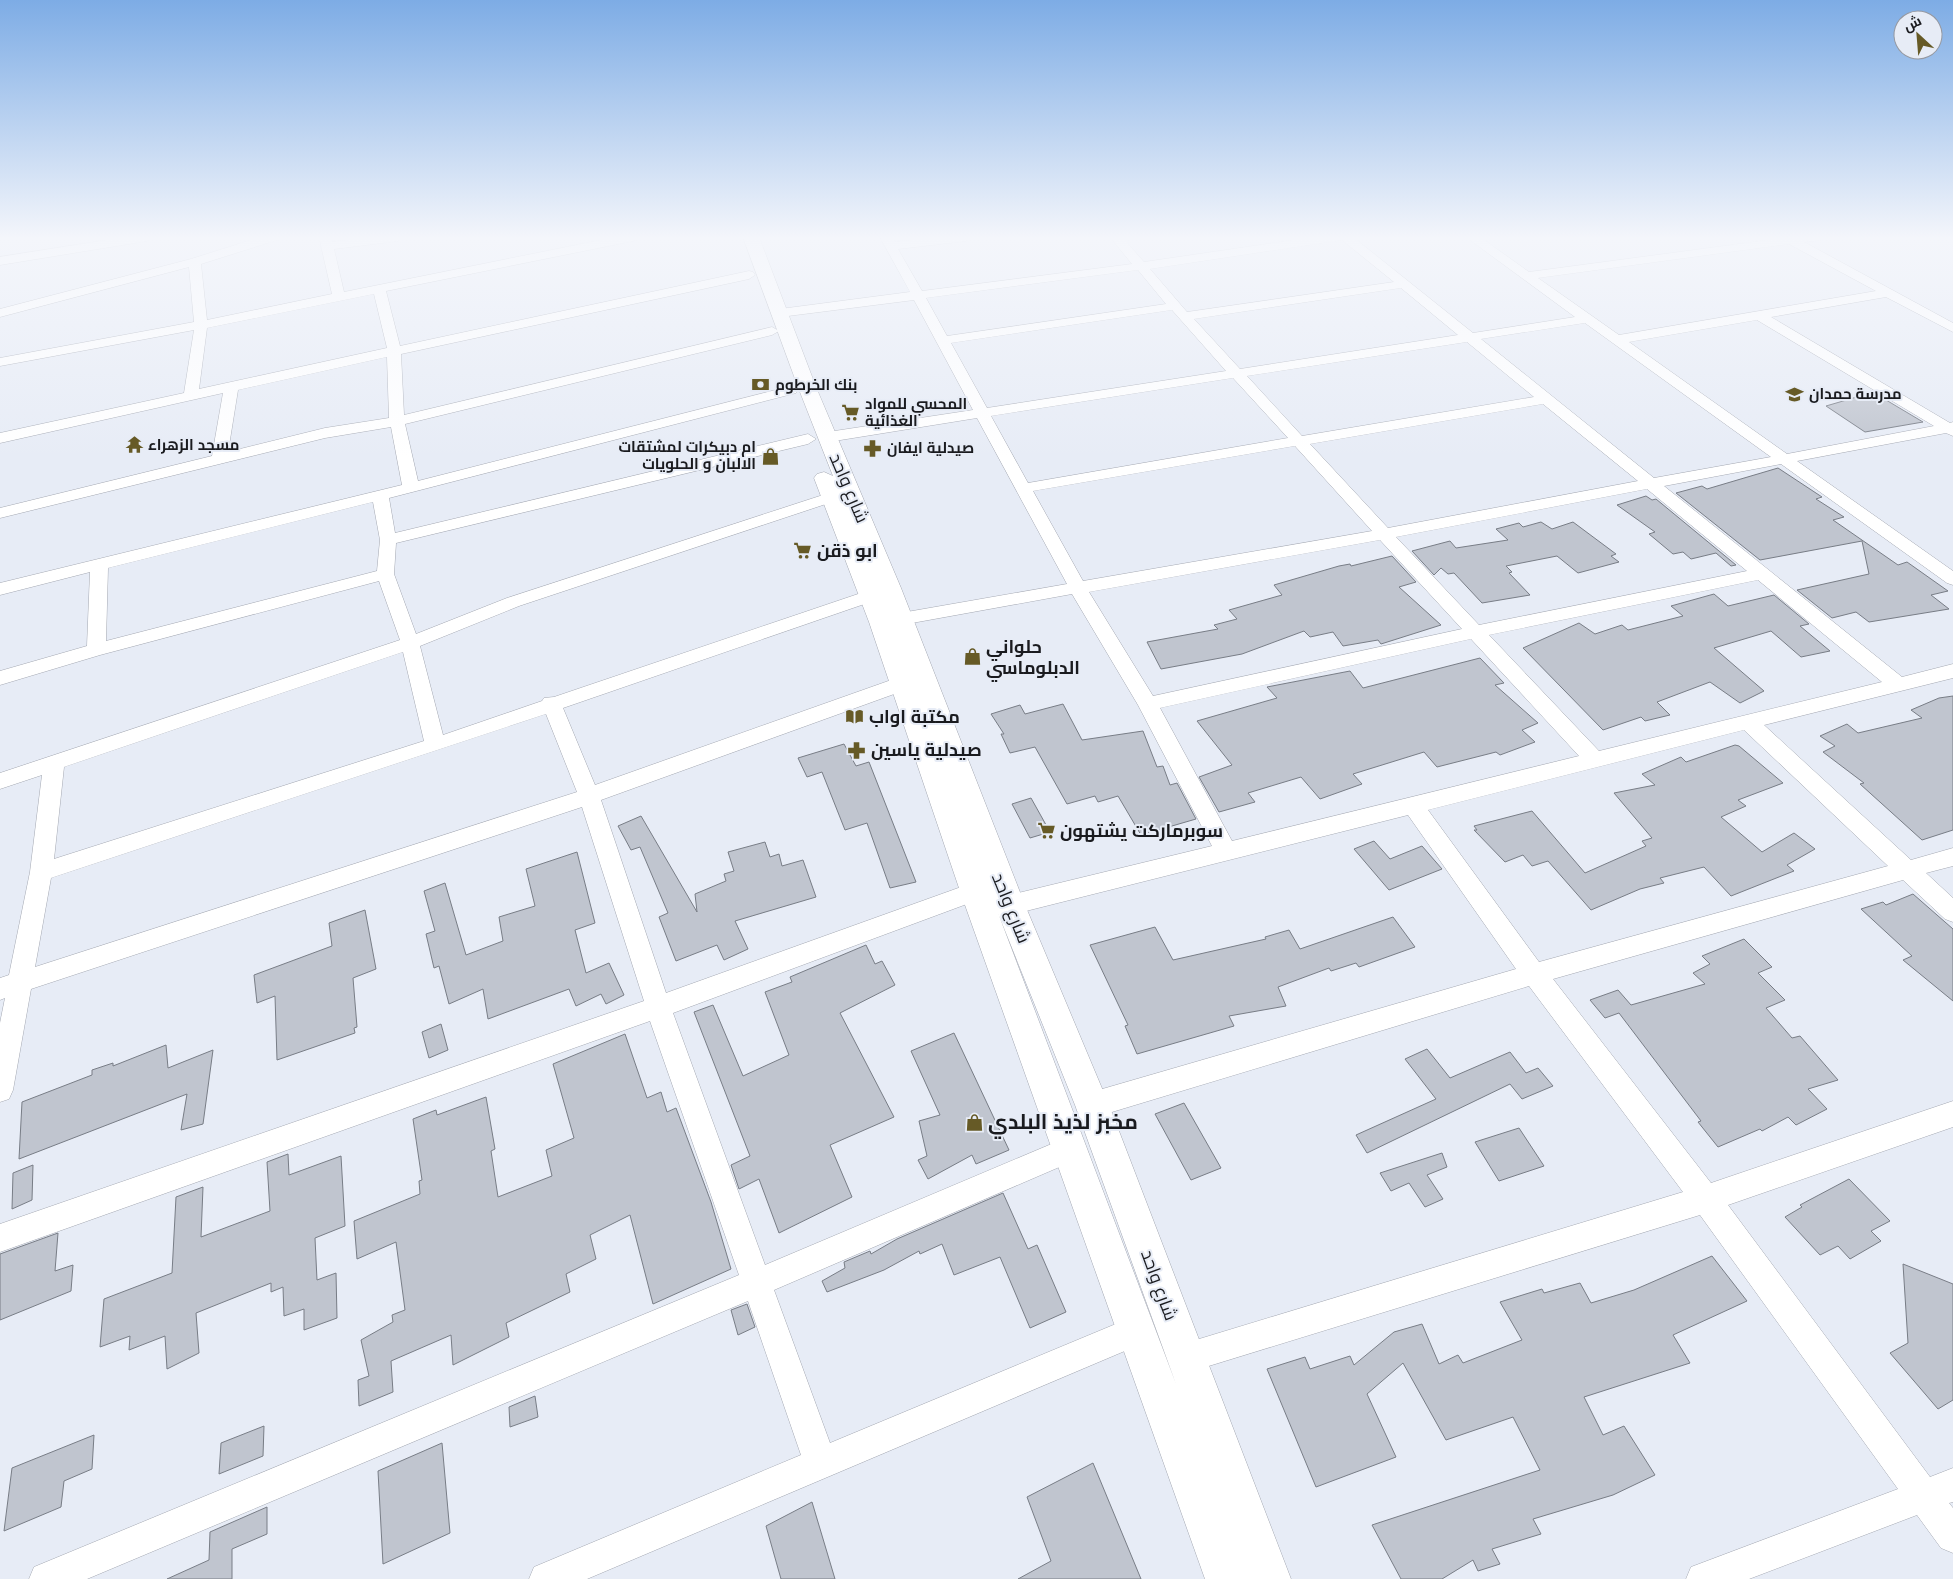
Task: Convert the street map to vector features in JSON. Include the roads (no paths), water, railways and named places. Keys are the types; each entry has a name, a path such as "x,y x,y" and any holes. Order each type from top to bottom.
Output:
{"street":[{"path":"191,397 201,325 200,311"},
{"path":"0,362 269,311"},
{"path":"385,311 394,350 397,421 411,488"},
{"path":"0,438 191,397 394,350 536,311"},
{"name":"شارع واحد","path":"771,311 818,438 855,529 901,619 1010,905 1092,1106 1269,1579"},
{"path":"0,513 325,433 397,421 776,322 835,311"},
{"path":"927,311 1025,488 1078,589 1148,704 1226,851"},
{"path":"944,340 1180,311 1474,632 1595,760"},
{"path":"1439,311 1760,574 1899,685"},
{"path":"1574,311 1953,579"},
{"path":"1617,340 1790,311"},
{"path":"1921,311 1953,328"},
{"path":"1760,316 1951,429"},
{"path":"388,540 818,438 1586,319"},
{"name":"شارع واحد","path":"776,322 791,390 818,438 832,497 855,529 870,596 975,891 1050,1093 1068,1150 1109,1256 1227,1579"},
{"path":"220,458 231,388"},
{"path":"0,589 380,496 791,390"},
{"path":"1025,488 1546,399"},
{"path":"901,619 1384,534 1780,458 1951,429"},
{"path":"380,496 388,540 385,574 410,643 435,745"},
{"path":"0,781 410,643 513,602 832,497"},
{"path":"96,650 99,564"},
{"path":"0,678 96,650 385,574"},
{"path":"1148,704 1474,632 1760,574"},
{"path":"41,872 435,745 551,703 870,596"},
{"path":"1010,905 1953,671"},
{"path":"11,986 589,796 902,684"},
{"path":"551,703 589,796 658,1006 822,1464"},
{"path":"1748,722 1953,912"},
{"path":"0,1090 11,986 41,872 54,763"},
{"path":"1412,804 1534,974 1706,1199 1939,1491 1953,1536"},
{"path":"1092,1106 1534,974 1953,857"},
{"path":"0,1238 658,1006 975,891"},
{"path":"1186,1358 1706,1199 1949,1121"},
{"path":"46,1579 756,1283 1068,1150"},
{"path":"1109,1256 1144,1244"},
{"path":"546,1579 1135,1331"},
{"path":"1703,1579 1939,1491"}],"place":[{"name":"بنك الخرطوم","path":"761,385"},
{"name":"مدرسة حمدان","path":"1795,394"},
{"name":"المحسي للمواد الغذائية","path":"851,413"},
{"name":"مسجد الزهراء","path":"134,445"},
{"name":"صيدلية ايفان","path":"873,448"},
{"name":"ام دبيكرات لمشتقات الالبان و الحلويات","path":"770,456"},
{"name":"ابو ذقن","path":"803,551"},
{"name":"حلواني الدبلوماسي","path":"972,657"},
{"name":"مكتبة اواب","path":"855,717"},
{"name":"صيدلية ياسين","path":"857,750"},
{"name":"سوبرماركت يشتهون","path":"1046,831"},
{"name":"مخبز لذيذ البلدي","path":"974,1122"}]}
